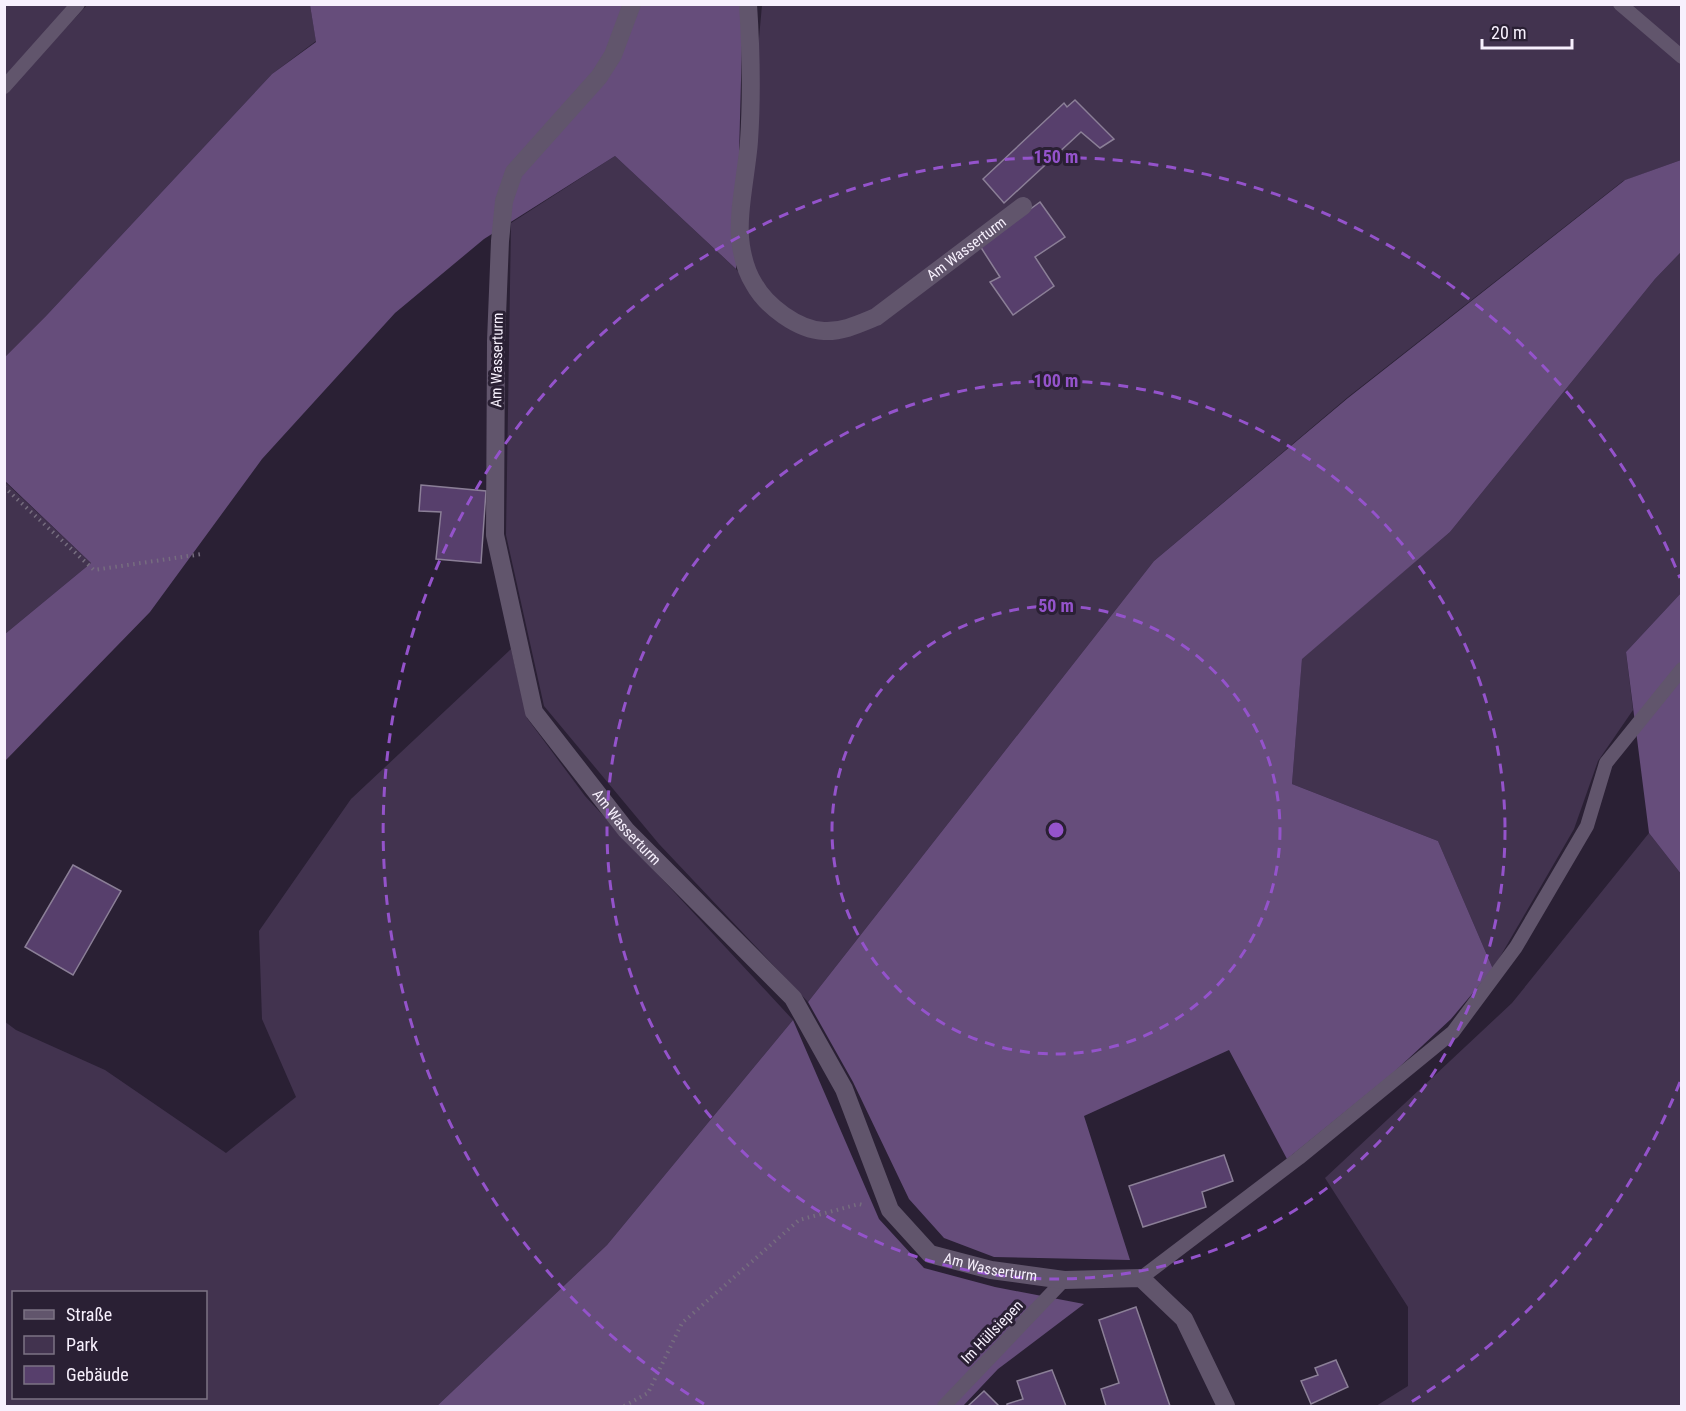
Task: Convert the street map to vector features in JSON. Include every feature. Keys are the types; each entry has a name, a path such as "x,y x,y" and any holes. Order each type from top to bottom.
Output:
{"street":[{"name":"Am Wasserturm","path":"632,4 613,56 599,77 514,172 504,201 496,341 495,535 534,712 626,830 793,998 844,1089 890,1210 930,1254 991,1270 1064,1280 1141,1278"},
{"name":"Am Wasserturm","path":"748,4 751,87 749,142 740,244 746,269 754,286 782,314 801,325 822,331 841,330 876,317 1023,206"},
{"path":"1141,1278 1184,1319 1226,1407"}],"lane":[{"path":"4,87 78,4"},
{"path":"1620,4 1682,57"},
{"path":"1141,1278 1299,1158 1453,1032 1516,947 1587,826 1605,764 1682,669"},
{"name":"Im Hüllsiepen","path":"944,1407 1064,1280"}],"path":[{"path":"4,487 94,570 202,554"},
{"path":"624,1407 648,1393 682,1323 799,1220 859,1204 890,1210"}],"green space":[{"path":"5,5 76,5 5,79"},
{"path":"87,5 310,5 316,41 272,74 5,357 4,95"},
{"path":"762,5 1681,5 1681,160 1623,181 1348,397 1154,561 808,1002 659,844 544,706 506,535 511,223 615,156 738,271"},
{"path":"1681,252 1681,593 1626,652 1633,710 1598,761 1574,829 1493,969 1438,841 1292,784 1302,658 1450,532 1655,279"},
{"path":"4,481 91,563 5,634 4,634"},
{"path":"511,649 527,718 585,796 793,1020 607,1245 437,1406 5,1406 4,1021 16,1030 105,1070 226,1153 296,1097 262,1019 259,931 351,799"},
{"path":"1649,833 1681,874 1681,1406 1376,1406 1408,1386 1408,1307 1325,1178 1512,1003"}],"shaded area":[{"path":"310,5 743,5 736,269 615,156 484,239 395,313 262,459 150,612 5,761 5,634 91,563 5,481 5,357 272,74 316,42"},
{"path":"1681,160 1681,252 1655,279 1450,532 1302,659 1292,784 1438,841 1493,969 1451,1019 1393,1073 1287,1159 1229,1050 1084,1116 1130,1260 994,1257 944,1238 909,1199 853,1082 808,1002 1154,561 1348,398 1625,180"},
{"path":"1681,593 1681,874 1649,833 1626,652"},
{"path":"793,1020 879,1219 924,1268 995,1287 1084,1304 998,1369 963,1406 437,1406 607,1245"}],"building":[{"path":"1075,100 1114,139 1100,148 1081,132 1004,203 983,179 1064,103 1067,107"},
{"path":"1040,202 1065,237 1035,257 1054,286 1013,315 990,282 1000,277 980,246"},
{"path":"421,485 486,491 481,563 436,559 441,512 419,511"},
{"path":"73,865 121,891 73,975 25,947"},
{"path":"1224,1155 1233,1181 1202,1192 1206,1207 1143,1227 1129,1186"},
{"path":"1136,1307 1170,1406 1106,1406 1101,1389 1119,1383 1099,1320"},
{"path":"1336,1360 1348,1387 1311,1404 1301,1381 1318,1375 1315,1368"},
{"path":"1052,1370 1066,1406 1007,1406 1007,1404 1023,1399 1017,1381"},
{"path":"984,1391 999,1406 968,1406"}]}
